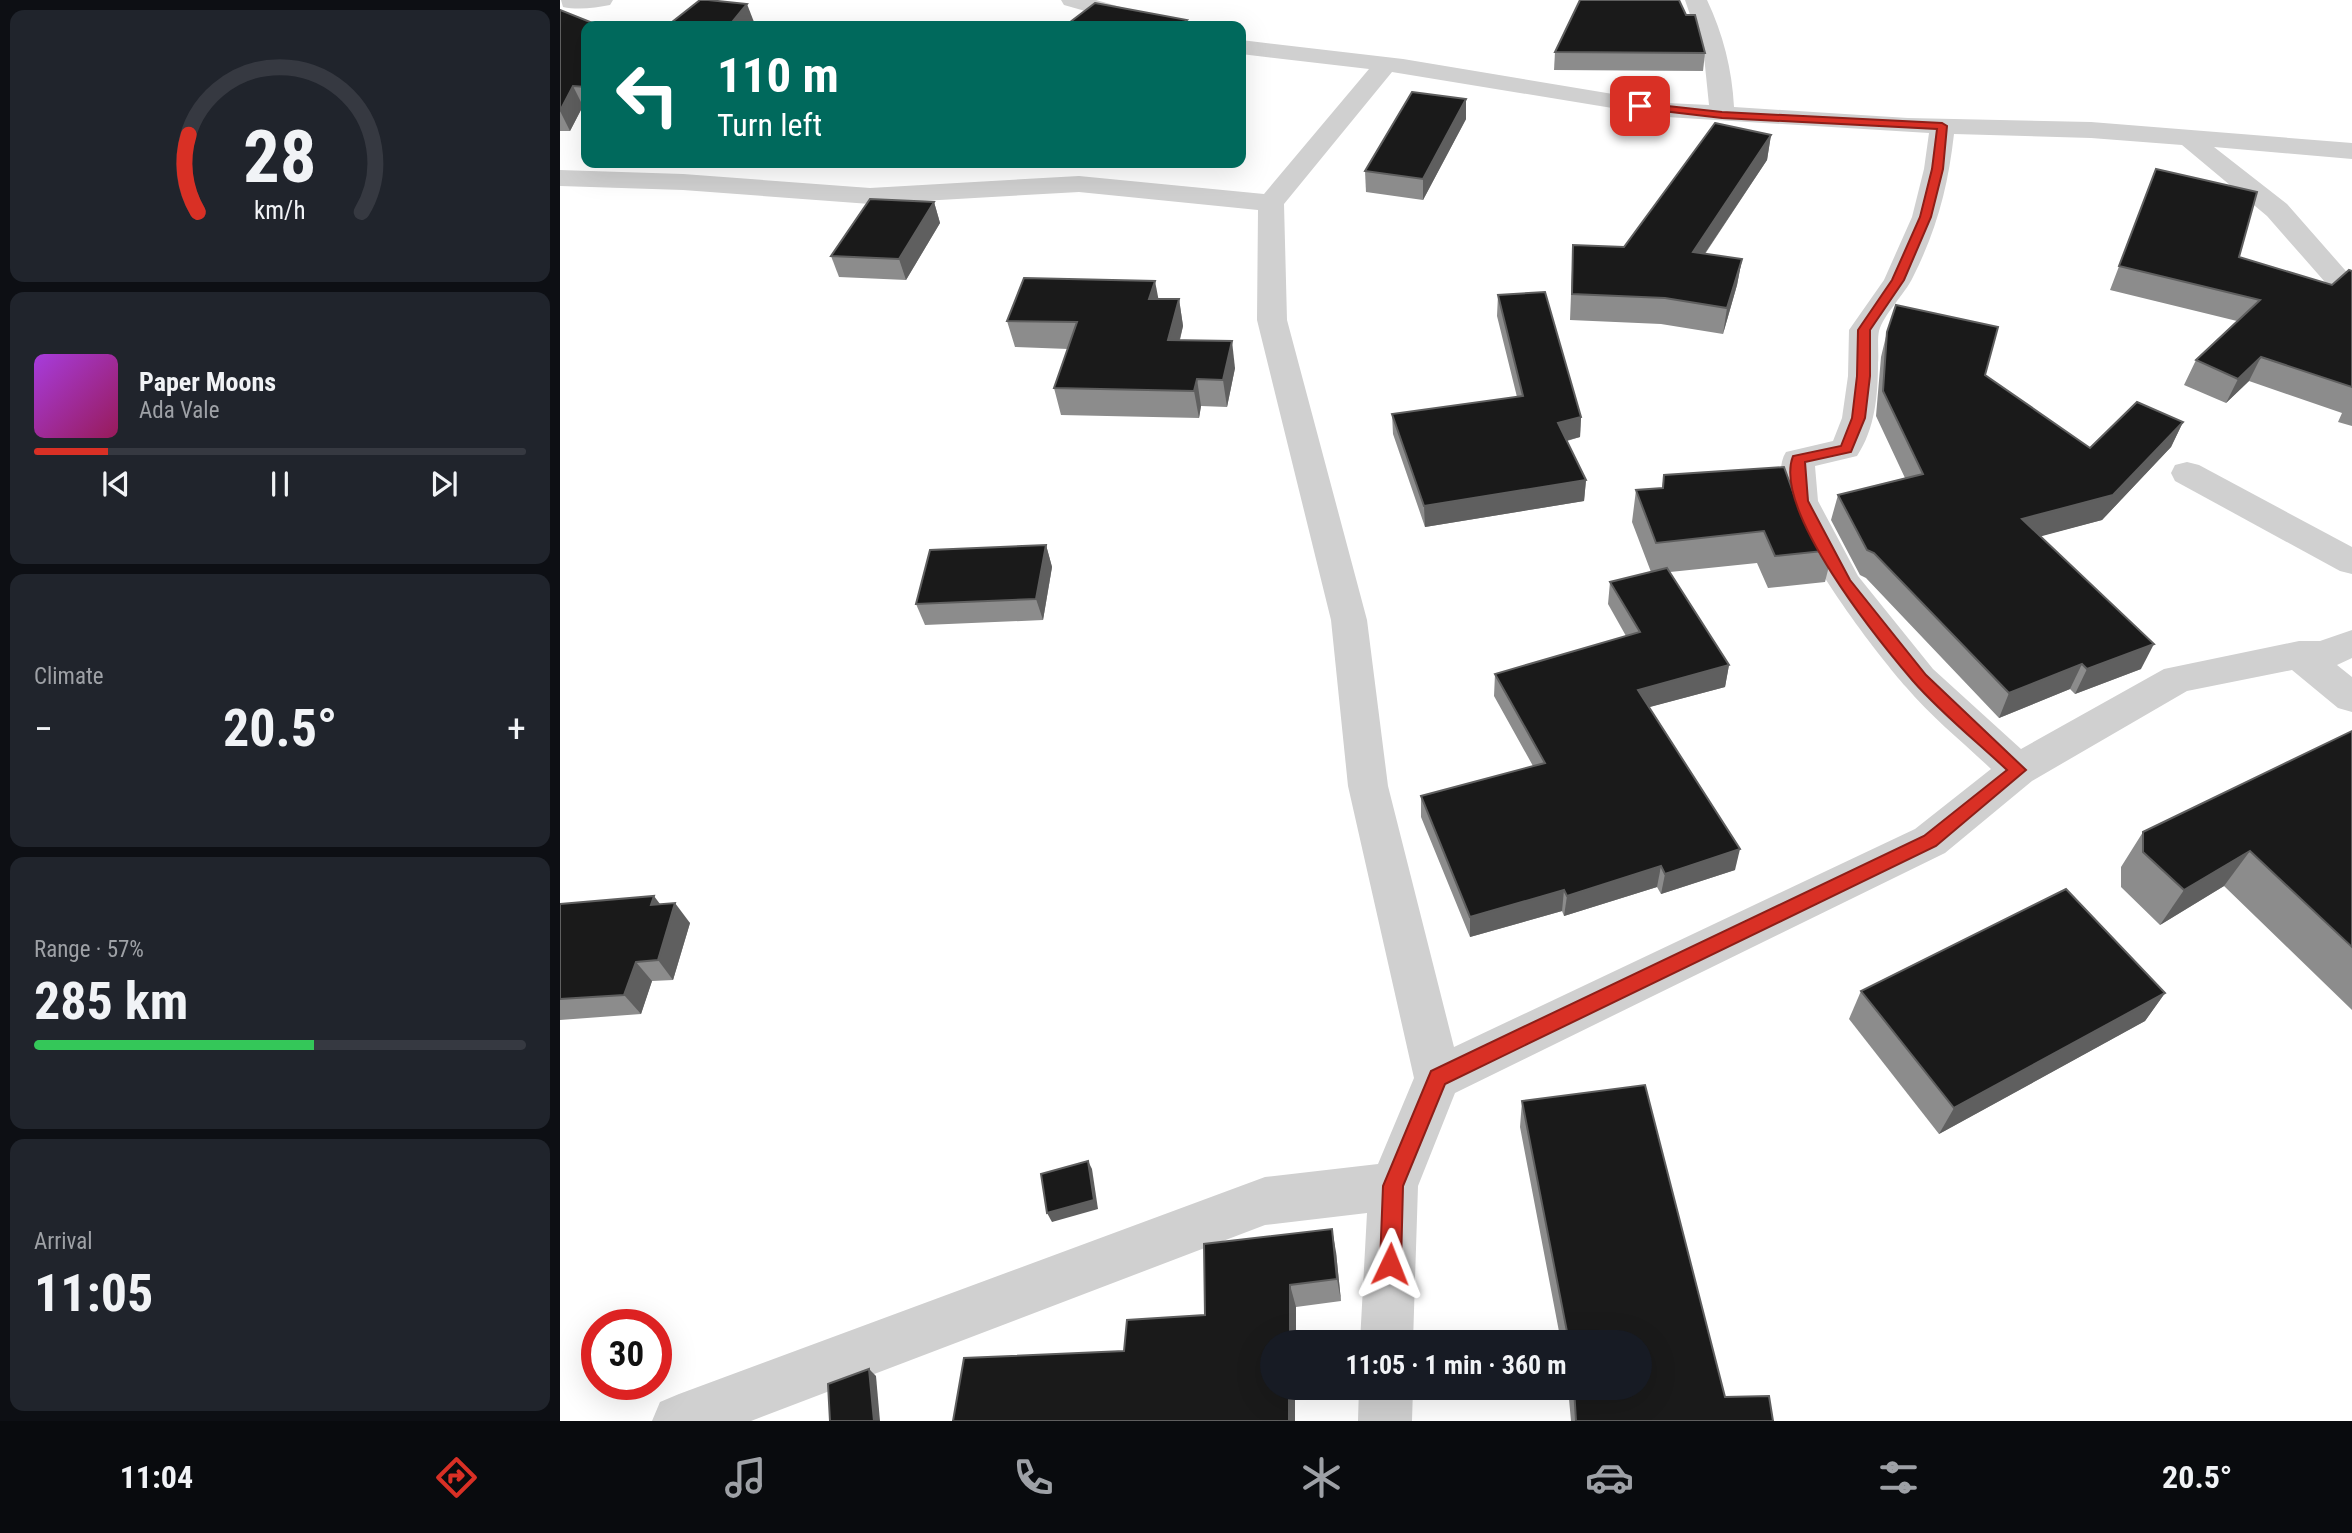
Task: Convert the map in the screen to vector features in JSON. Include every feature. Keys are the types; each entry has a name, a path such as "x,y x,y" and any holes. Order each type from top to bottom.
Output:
{"street":[{"path":"571,2 602,0"},
{"path":"1072,0 1145,21"},
{"path":"1696,0 1712,35 1721,71 1722,115"},
{"path":"1246,48 1402,66 1667,110 1942,126 2091,130 2352,151"},
{"path":"1385,65 1271,203 1272,320 1349,620 1368,786 1438,1078 1393,1186 1387,1330"},
{"path":"1942,126 1937,169 1926,217 1898,280 1864,330 1863,376 1858,418 1846,449 1798,459 1801,501 1844,583 1920,679 2018,770"},
{"path":"2189,138 2277,210 2342,284"},
{"path":"560,178 683,182 870,196 1079,184 1271,203"},
{"path":"2187,473 2352,562"},
{"path":"1438,1078 1930,841 2018,770 2176,679 2299,655 2324,655 2352,643"},
{"path":"2299,655 2352,698"},
{"path":"679,1421 1265,1201 1393,1186"},
{"path":"1385,1421 1386,1400"}],"building":[{"path":"700,0 747,4 733,21 673,21"},
{"path":"1580,0 1679,0 1686,15 1695,15 1705,53 1555,52"},
{"path":"1095,3 1187,20 1186,21 1072,21"},
{"path":"560,10 588,21 581,21 581,87 573,86 560,111"},
{"path":"1412,92 1466,99 1423,179 1365,171"},
{"path":"1715,123 1771,135 1693,252 1742,259 1727,308 1665,298 1572,294 1573,245 1624,247"},
{"path":"2156,169 2257,192 2239,257 2332,285 2349,270 2352,271 2352,387 2261,357 2238,379 2196,360 2260,300 2119,266"},
{"path":"870,199 934,202 899,259 831,256"},
{"path":"1024,278 1155,281 1149,299 1179,299 1168,340 1232,341 1223,380 1197,379 1194,391 1054,388 1077,322 1007,321"},
{"path":"1545,292 1581,417 1558,423 1586,480 1424,506 1392,414 1523,396 1498,295"},
{"path":"1896,305 1998,327 1985,375 2090,448 2137,402 2183,422 2113,495 2022,519 2154,644 2087,669 2082,664 2009,693 1874,553 1867,550 1838,495 1923,474 1883,391 1887,332"},
{"path":"1784,467 1796,500 1803,498 1833,550 1775,556 1764,531 1656,543 1636,490 1663,488 1664,475"},
{"path":"1046,545 1036,599 916,604 930,550"},
{"path":"1667,568 1729,665 1638,690 1740,849 1665,874 1661,866 1567,896 1564,890 1470,917 1421,796 1545,763 1495,674 1640,632 1610,582"},
{"path":"2352,731 2352,947 2250,851 2184,890 2143,852 2143,832"},
{"path":"2066,889 2165,993 1954,1108 1861,991"},
{"path":"654,896 651,905 675,903 658,960 636,962 624,995 560,999 560,904"},
{"path":"1645,1085 1725,1397 1769,1396 1773,1421 1576,1421 1575,1400 1652,1400 1652,1330 1567,1330 1522,1101"},
{"path":"1088,1161 1094,1200 1047,1213 1041,1174"},
{"path":"1332,1229 1337,1279 1290,1285 1290,1330 1260,1330 1260,1400 1289,1400 1289,1421 953,1421 964,1358 1124,1351 1127,1320 1205,1315 1204,1244"},
{"path":"869,1369 874,1421 830,1421 828,1384"}],"route":[{"path":"1390,1264 1393,1186 1438,1078 1930,841 2018,770 1920,679 1844,583 1801,501 1798,459 1846,449 1858,418 1863,376 1864,330 1898,280 1926,217 1937,169 1942,126 1722,115 1640,106"}]}
